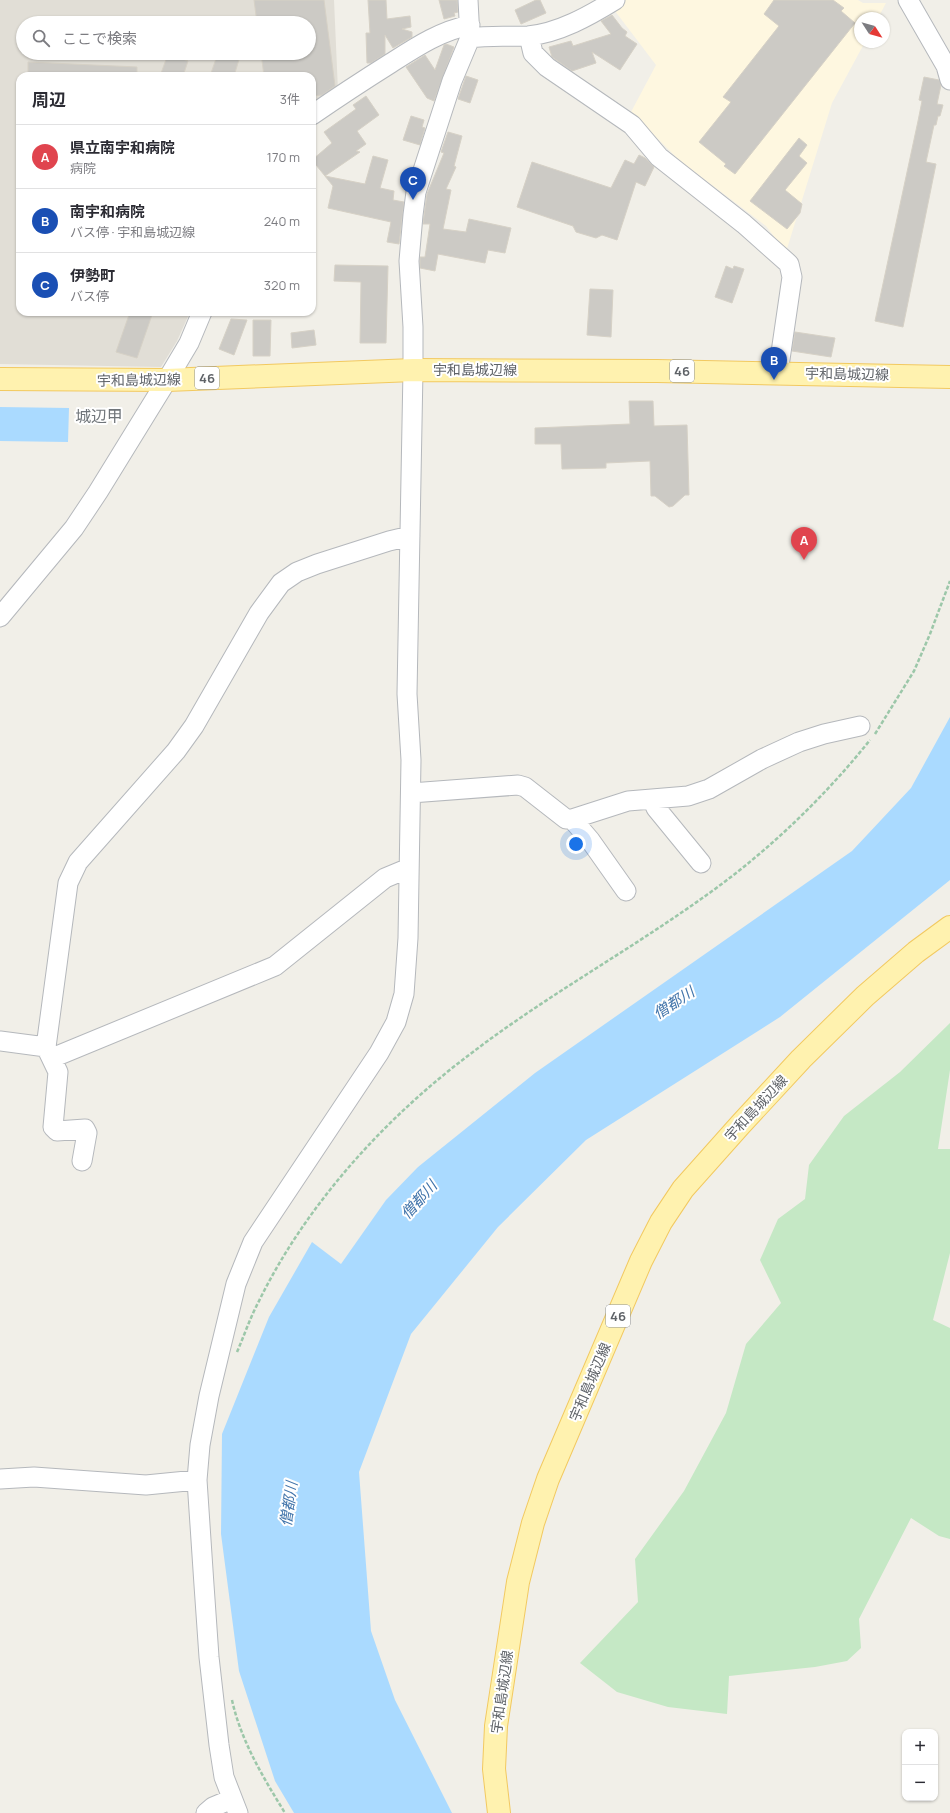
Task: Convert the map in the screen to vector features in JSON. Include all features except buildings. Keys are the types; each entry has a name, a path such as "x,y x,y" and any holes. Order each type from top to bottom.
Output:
{"main road":[{"name":"宇和島城辺線","path":"0,379 167,380 413,370 778,373 950,377"},
{"name":"宇和島城辺線","path":"499,1813 494,1770 496,1726 518,1582 533,1523 548,1479 641,1261 661,1222 683,1189 801,1059 865,996 916,952 950,927"}],"street":[{"path":"206,1813 213,1807 235,1806 224,1776 211,1679 197,1480 201,1438 220,1346 236,1284 253,1242 379,1053 396,1022 404,994 408,938 411,793 408,694 413,327 409,260 412,215 416,192 470,31 468,0"},
{"path":"316,112 431,37 455,28 470,31 483,36 529,36 556,29 586,18 615,0"},
{"path":"908,0 946,66 950,80"},
{"path":"529,36 533,53 547,67 632,125 659,157 744,224 789,264 792,277 778,373"},
{"path":"0,617 74,528 98,492 189,343 200,316"},
{"path":"82,1161 87,1133 85,1129 57,1131 53,1127 58,1072 49,1052 68,883 78,862 176,751 194,726 259,613 281,583 297,572 317,564 389,541 410,536"},
{"path":"411,793 518,785 525,787 566,819 572,819 628,801 688,796 709,789 762,759 799,742 824,734 860,726"},
{"path":"652,799 656,808 701,863"},
{"path":"572,819 590,840 626,891"},
{"path":"0,1041 49,1052 275,966 385,878 409,868"},
{"path":"0,1479 34,1477 146,1485 197,1480"}],"path":[{"path":"235,1358 258,1303 284,1257 314,1210 357,1158 415,1101 469,1055 545,1002 701,900 741,869 784,832 848,767 880,727 914,671 950,581"},
{"path":"230,1692 236,1722 245,1744 285,1813"}],"shaded area":[{"path":"0,0 334,0 338,91 316,105 316,72 16,72 16,316 188,316 177,341 161,367 0,364"},
{"path":"622,0 858,0 863,3 886,3 881,12 854,12 854,48 862,48 832,103 786,252 766,226 679,160 631,112 656,65 612,7"}],"green space":[{"path":"950,1023 950,1070 938,1149 950,1149 950,1253 933,1320 950,1328 950,1539 939,1536 911,1518 859,1619 861,1648 847,1661 815,1667 729,1676 727,1714 668,1707 617,1692 580,1663 638,1602 635,1559 684,1491 726,1413 746,1344 781,1303 760,1260 778,1219 805,1199 809,1165 844,1116 900,1072"}],"water":[{"path":"0,407 69,408 68,442 0,441"},
{"name":"僧都川","path":"950,717 950,880 780,1017 586,1140 498,1227 411,1334 359,1472 371,1631 395,1700 452,1813 294,1813 275,1781 239,1671 221,1534 222,1434 269,1317 312,1242 341,1264 386,1200 418,1167 535,1073 852,851 911,788"}],"place":[{"name":"伊勢町","path":"413,200"},
{"name":"南宇和病院","path":"774,380"},
{"name":"県立南宇和病院","path":"804,560"}],"district":[{"name":"城辺甲","path":"99,416"}]}
